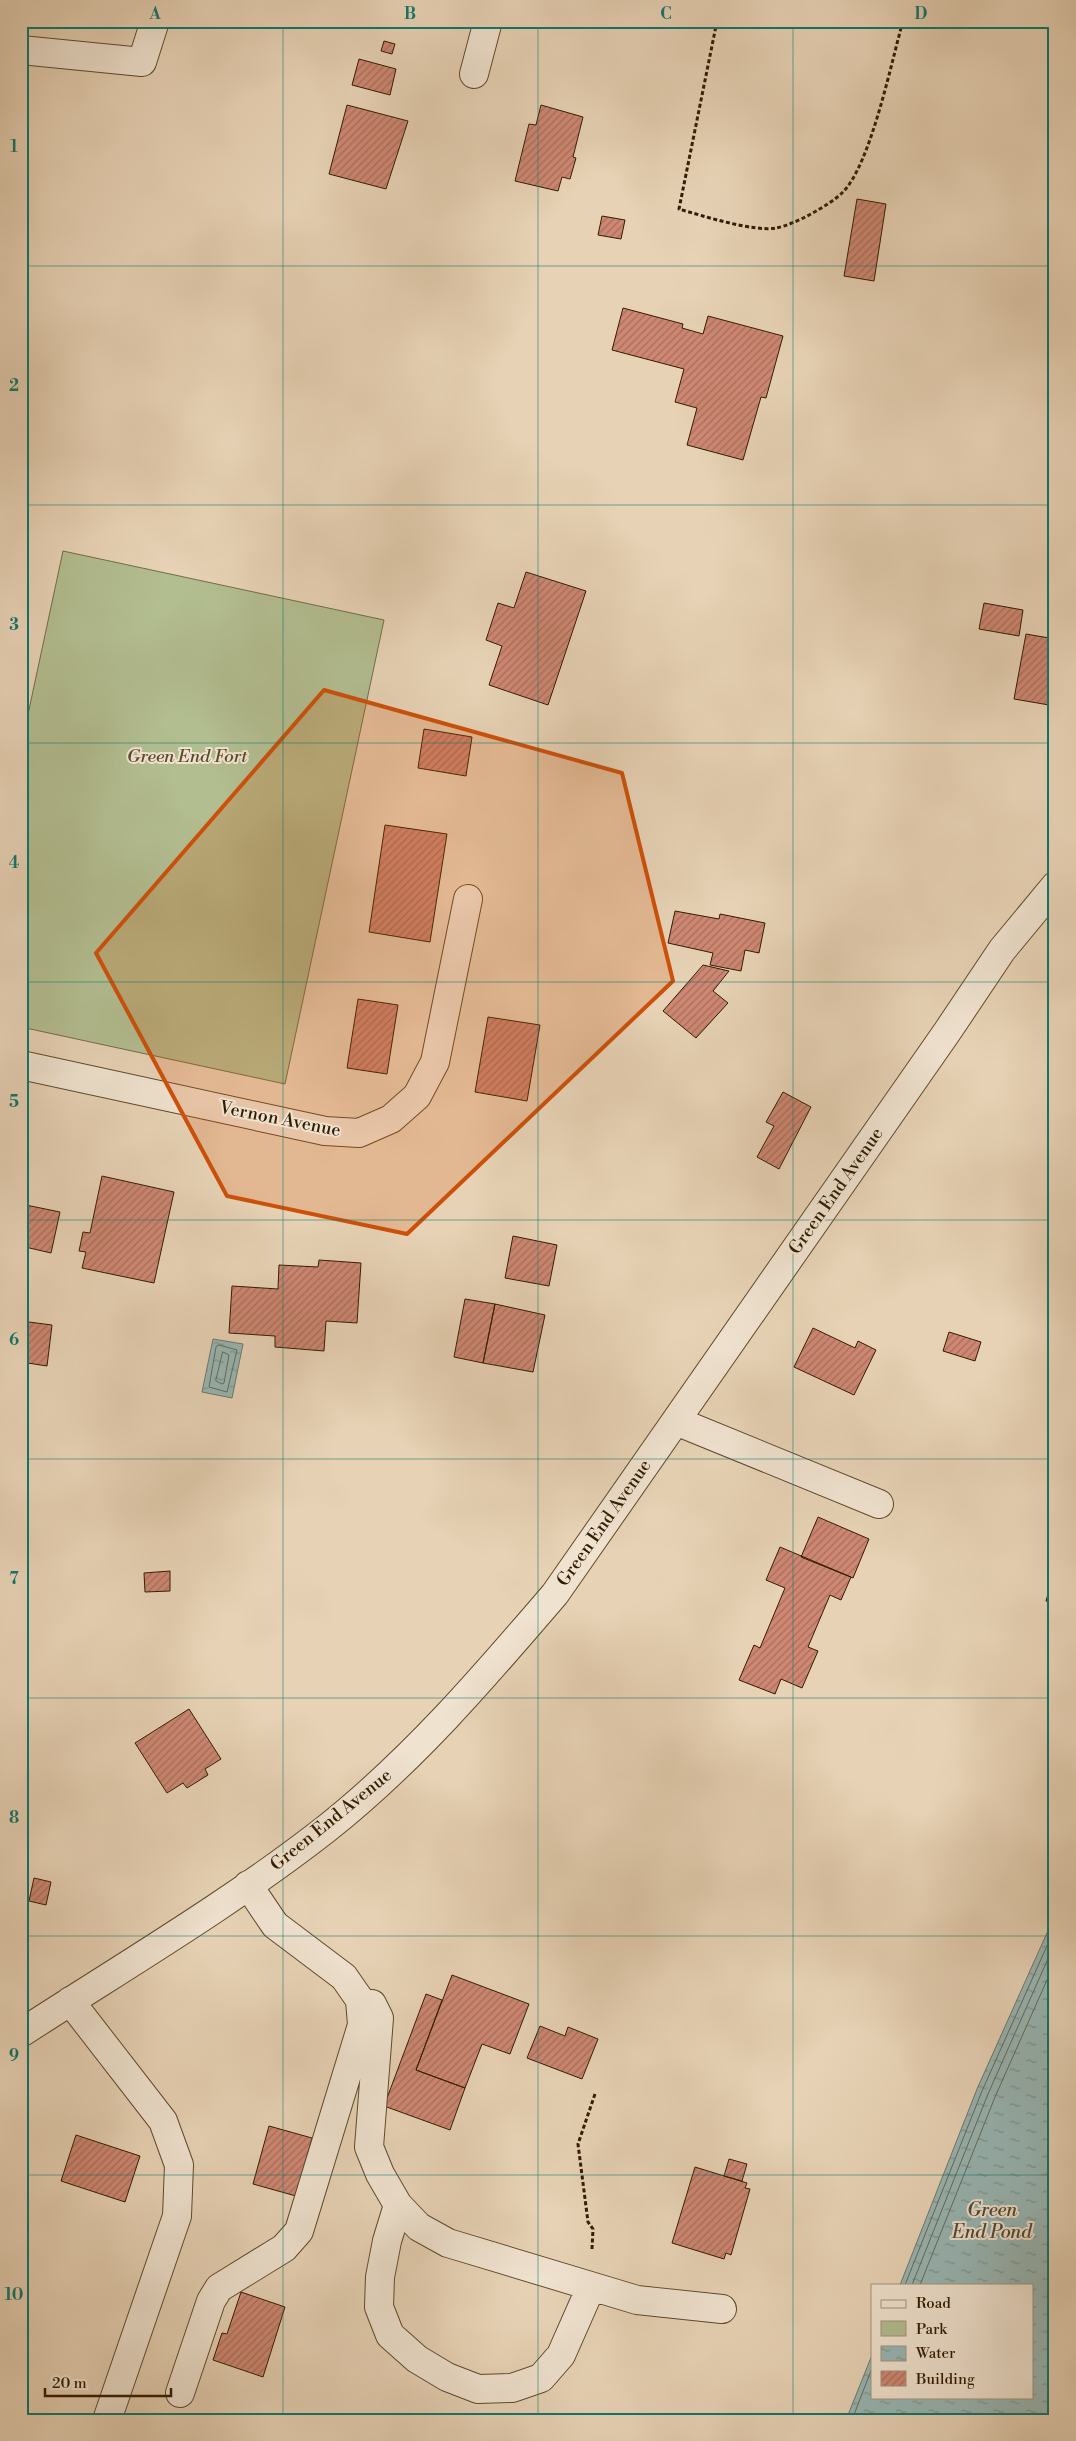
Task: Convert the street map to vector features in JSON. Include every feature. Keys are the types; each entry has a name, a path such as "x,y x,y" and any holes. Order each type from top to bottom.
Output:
{"street":[{"path":"21,50 142,62 155,21"},
{"path":"474,74 488,21"},
{"name":"Green End Avenue","path":"21,2033 248,1885 326,1828 414,1751 490,1670 554,1594 942,1040 1002,950 1055,886"},
{"name":"Vernon Avenue","path":"21,1064 325,1131 359,1133 391,1119 417,1096 435,1062 468,899"},
{"path":"676,1421 878,1504"},
{"path":"248,1885 275,1925 344,1977 372,2002 379,2018 370,2147 380,2174 398,2204 419,2227 448,2243 637,2300 722,2309"},
{"path":"180,2393 210,2301 219,2288 284,2248 299,2231 362,2025 360,2000 344,1977"},
{"path":"70,2001 163,2121 179,2165 177,2216 107,2420"},
{"path":"398,2204 383,2259 379,2307 390,2335 417,2359 447,2377 478,2389 512,2388 541,2378 560,2355 591,2287"}],"path":[{"path":"717,21 679,210 739,225 776,228 810,214 843,192 848,185 865,156 903,21"},
{"path":"591,2287 594,2229 588,2222 578,2144 595,2094"}],"highlighted area":[{"path":"324,690 622,773 673,981 407,1234 227,1196 96,953"}],"green space":[{"name":"Green End Fort","path":"63,551 384,620 285,1084 21,1027 21,747"}],"water":[{"path":"213,1339 243,1344 232,1398 202,1392"},
{"name":"Green End Pond","path":"1055,1915 1055,2420 846,2420 871,2358 871,2398 1034,2398 1034,2284 900,2284 977,2089"}],"building":[{"path":"384,41 395,44 392,54 381,51"},
{"path":"359,59 396,69 390,95 352,85"},
{"path":"347,105 408,121 386,189 329,174"},
{"path":"541,105 583,117 573,157 576,158 570,179 562,177 558,191 515,181 529,124 536,125"},
{"path":"857,199 886,204 874,281 844,276"},
{"path":"602,216 625,220 621,239 598,235"},
{"path":"623,308 683,324 682,328 703,334 708,316 783,336 766,398 761,397 743,460 687,445 697,408 675,402 684,369 612,350"},
{"path":"526,572 586,591 548,705 489,685 502,646 486,640 498,603 514,608"},
{"path":"984,603 1023,610 1019,636 979,629"},
{"path":"1026,634 1055,639 1055,706 1014,699"},
{"path":"424,729 472,737 466,776 418,768"},
{"path":"385,825 447,834 430,942 369,932"},
{"path":"675,911 719,919 720,914 765,923 759,953 745,950 741,971 710,965 713,953 668,943"},
{"path":"703,965 729,971 713,991 728,1003 696,1038 663,1011"},
{"path":"358,999 398,1005 387,1074 347,1068"},
{"path":"488,1017 540,1025 527,1101 475,1092"},
{"path":"783,1092 811,1107 779,1169 757,1157 774,1126 766,1122"},
{"path":"102,1176 174,1192 154,1283 82,1268 86,1252 79,1251 83,1232 90,1233"},
{"path":"21,1204 60,1212 51,1253 21,1246"},
{"path":"513,1236 557,1245 549,1286 505,1278"},
{"path":"319,1260 361,1263 357,1323 326,1321 324,1351 275,1347 275,1336 229,1333 232,1286 278,1289 279,1265 318,1267"},
{"path":"465,1299 495,1304 483,1363 454,1357"},
{"path":"495,1304 545,1315 533,1372 483,1363"},
{"path":"21,1321 52,1325 47,1366 21,1362"},
{"path":"813,1328 855,1348 858,1341 876,1350 854,1395 794,1367"},
{"path":"949,1332 981,1342 975,1361 943,1351"},
{"path":"818,1517 869,1539 853,1578 801,1557"},
{"path":"780,1547 851,1577 841,1600 830,1595 808,1647 818,1651 802,1688 781,1679 775,1694 739,1680 754,1645 760,1648 785,1588 766,1580"},
{"path":"170,1571 170,1591 145,1592 144,1573"},
{"path":"1055,1574 1055,1604 1046,1601"},
{"path":"189,1709 221,1759 205,1769 208,1775 187,1788 183,1783 167,1793 135,1743"},
{"path":"34,1878 51,1882 46,1905 29,1901"},
{"path":"452,1975 529,2004 510,2054 482,2044 465,2088 416,2070"},
{"path":"426,1994 442,2000 416,2070 465,2088 450,2130 384,2106"},
{"path":"540,2026 565,2036 568,2027 598,2039 582,2079 527,2058"},
{"path":"269,2126 312,2138 296,2196 253,2184"},
{"path":"76,2135 140,2156 125,2202 61,2181"},
{"path":"729,2159 747,2164 742,2181 724,2176"},
{"path":"695,2167 747,2183 745,2188 750,2189 731,2255 726,2253 724,2259 672,2243"},
{"path":"241,2292 285,2307 263,2377 213,2360 222,2333 227,2334"}]}
